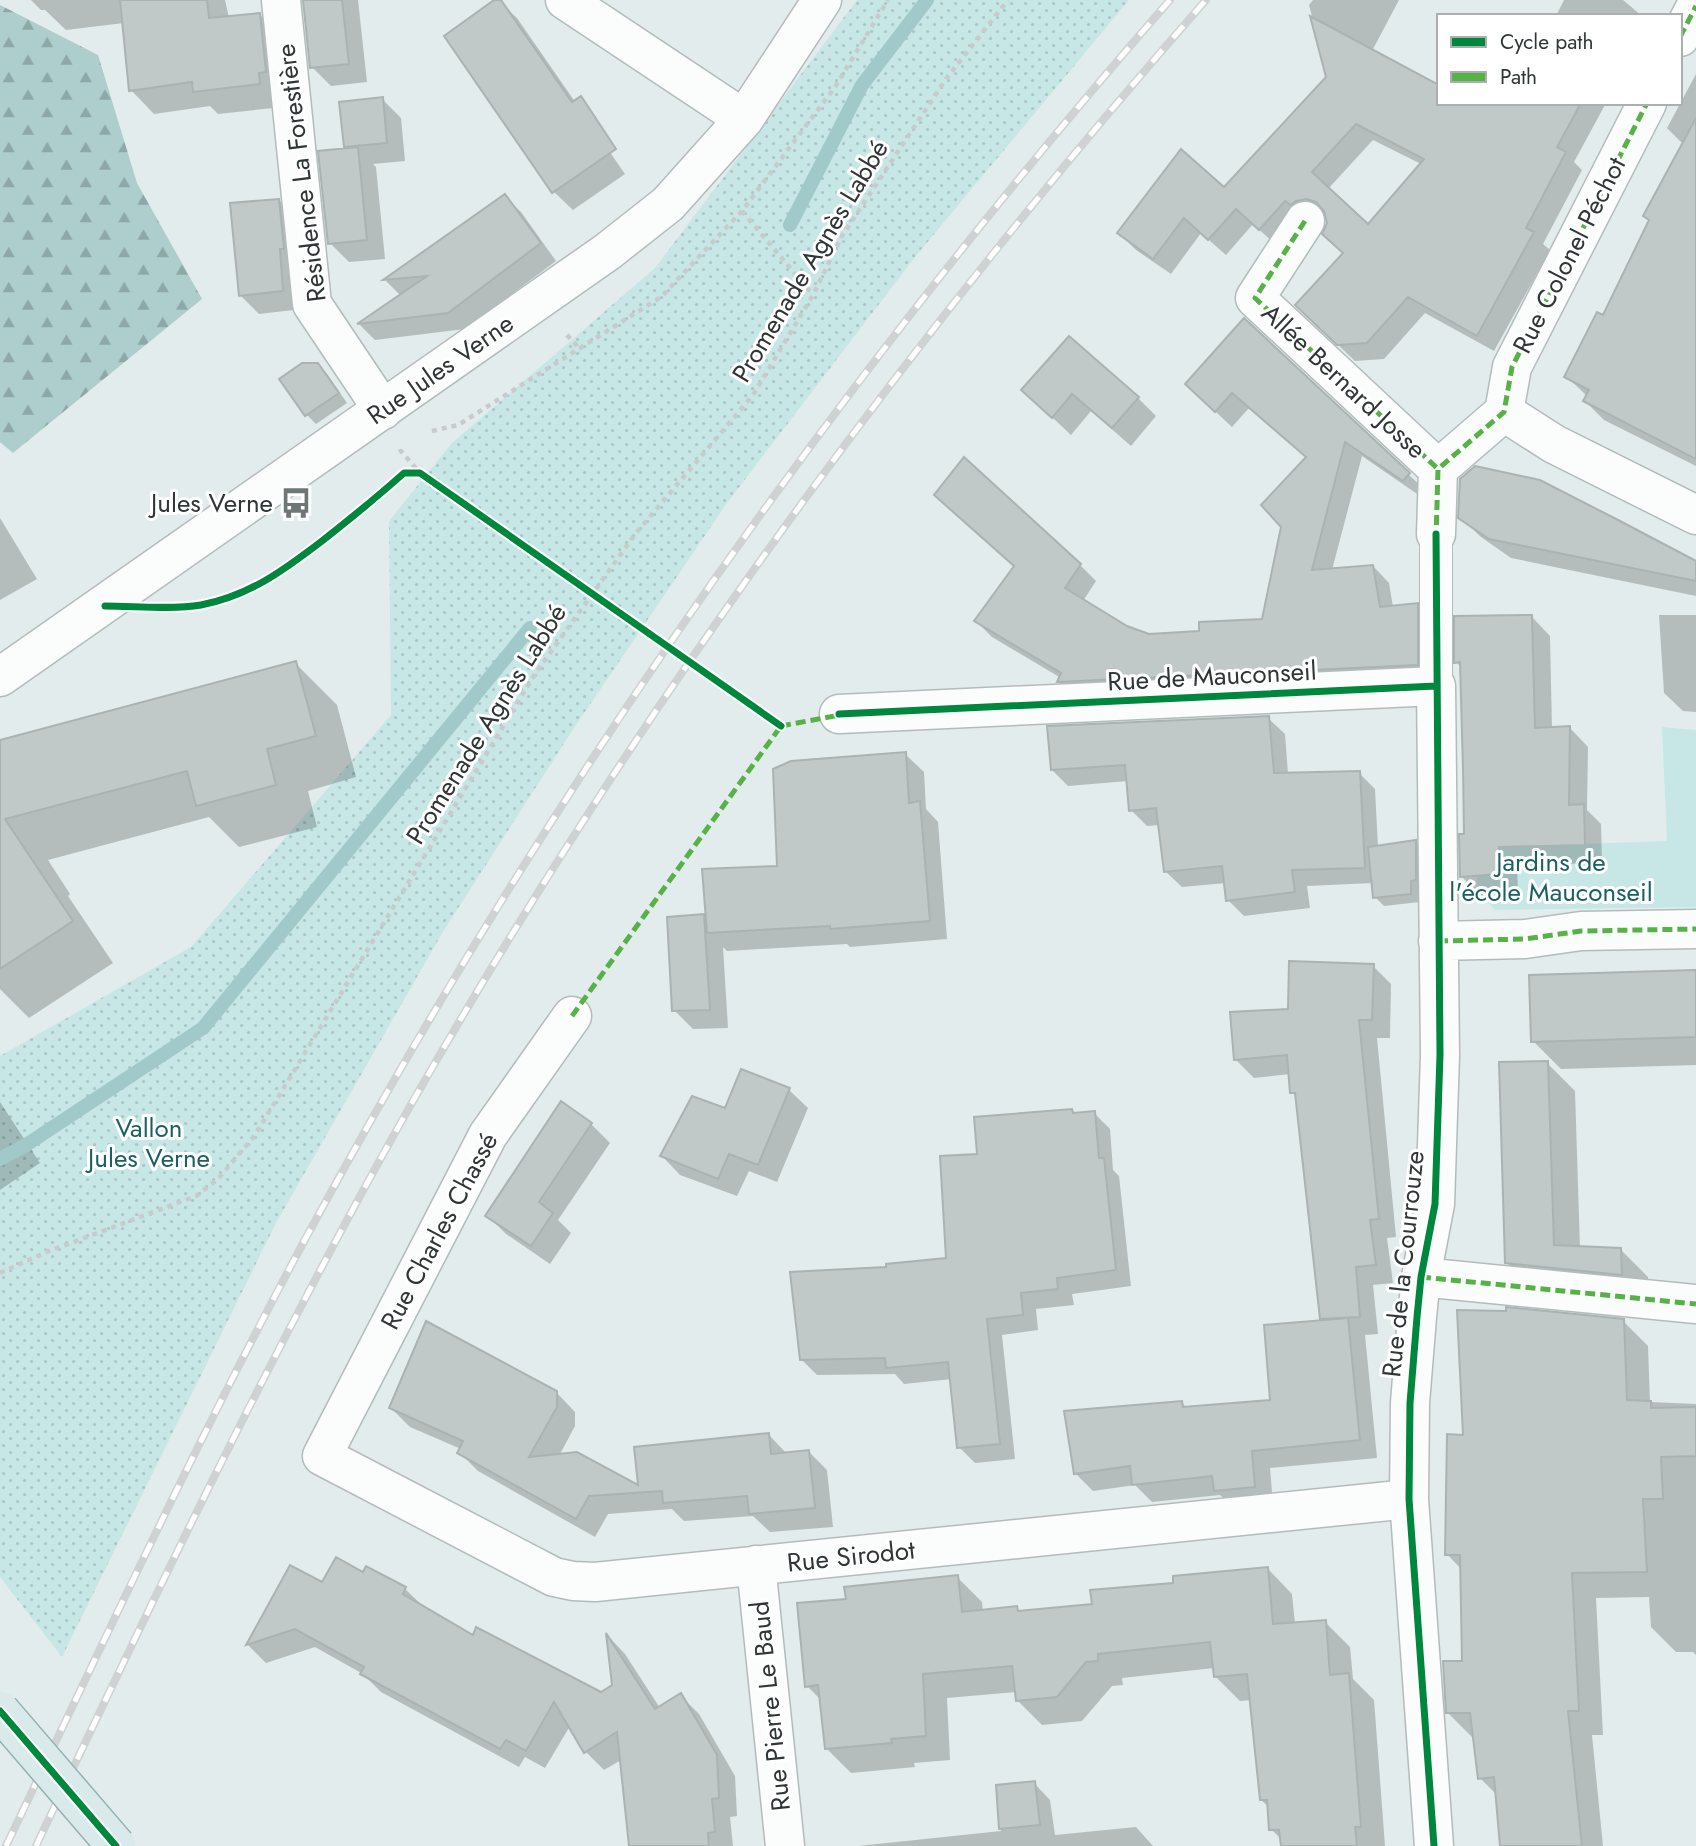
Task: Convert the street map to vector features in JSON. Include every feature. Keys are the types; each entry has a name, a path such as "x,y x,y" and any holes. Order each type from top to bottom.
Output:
{"main road":[{"path":"0,1711 116,1846"}],"street":[{"name":"Résidence La Forestière","path":"281,0 312,304 383,410"},
{"path":"565,0 744,119"},
{"name":"Rue Jules Verne","path":"0,677 607,252 668,204 744,119 822,0"},
{"path":"1682,33 1696,6"},
{"name":"Rue Colonel Péchot","path":"1504,412 1512,368 1646,105"},
{"name":"Allée Bernard Josse","path":"1305,221 1255,298 1438,469"},
{"path":"1436,686 1438,469 1504,412 1555,444 1696,514"},
{"name":"Rue de Mauconseil","path":"839,715 1436,686"},
{"name":"Rue de la Courrouze","path":"1434,1846 1409,1499 1410,1403 1421,1277 1436,1204 1440,1055 1436,686"},
{"path":"1438,941 1525,939 1581,931 1696,929"},
{"name":"Rue Charles Chassé","path":"322,1456 488,1135 572,1016"},
{"path":"1421,1277 1696,1304"},
{"name":"Rue Sirodot","path":"322,1456 554,1577 573,1581 595,1581 1409,1499"},
{"name":"Rue Pierre Le Baud","path":"756,1565 785,1846"}],"path":[{"path":"431,432 458,425 662,297 742,211 835,87 887,0"},
{"path":"825,79 835,87"},
{"path":"742,211 813,295"},
{"path":"410,443 389,456 401,451 421,473"}],"green space":[{"name":"Vallon Jules Verne","path":"857,0 1129,0 915,257 727,503 574,728 444,930 276,1223 62,1657 0,1577 0,1056 191,947 391,715 389,521 452,443 655,268"},
{"path":"0,5 98,55 137,183 202,299 13,453 0,442"},
{"name":"Jardins de l'école Mauconseil","path":"1662,727 1696,730 1696,907 1495,910 1478,892 1477,876 1500,874 1499,847 1667,841"}],"building":[{"path":"120,0 207,0 209,18 260,13 266,72 259,73 260,84 193,92 192,82 129,91"},
{"path":"303,0 342,0 349,64 310,68"},
{"path":"494,0 501,0 572,102 581,96 616,149 552,193 444,36"},
{"path":"1310,16 1437,84 1437,105 1580,105 1557,147 1566,152 1526,228 1534,232 1477,336 1408,297 1367,343 1337,345 1295,305 1343,253 1322,234 1327,223 1324,211 1316,202 1307,199 1291,205 1285,201 1259,230 1236,209 1208,240 1184,218 1153,259 1117,233 1181,149 1224,187 1326,77","holes":["1356,124 1424,159 1368,224 1312,172"]},
{"path":"383,97 387,143 344,147 339,102"},
{"path":"1696,118 1696,459 1583,401 1589,390 1564,377 1597,312 1603,315 1649,220 1643,216"},
{"path":"358,147 367,240 328,244 318,151"},
{"path":"505,194 541,243 448,313 357,324 427,276 383,280"},
{"path":"279,199 284,249 280,249 283,291 239,296 230,203"},
{"path":"1244,318 1410,473 1403,481 1345,442 1312,570 1373,565 1380,607 1418,603 1418,665 1057,682 1061,673 974,621 1014,566 934,495 964,457 1081,564 1065,588 1127,626 1149,634 1199,631 1199,622 1262,619 1281,527 1261,505 1306,457 1232,393 1215,412 1185,384"},
{"path":"1069,336 1139,397 1112,428 1072,394 1052,418 1021,390"},
{"path":"302,363 318,363 339,393 305,416 279,379"},
{"path":"1475,466 1540,480 1620,521 1696,561 1696,581 1489,539 1458,518 1460,479"},
{"path":"1532,615 1535,728 1570,726 1569,805 1584,804 1585,845 1499,847 1500,874 1460,877 1459,834 1464,834 1463,769 1460,662 1454,663 1454,616"},
{"path":"296,661 316,736 267,749 276,785 196,806 187,771 5,819 73,921 0,969 0,740"},
{"path":"1269,716 1274,773 1360,771 1365,868 1292,870 1295,892 1226,901 1222,866 1164,872 1156,808 1129,811 1125,765 1051,770 1047,726"},
{"path":"906,752 909,803 920,801 930,921 830,929 830,926 707,933 702,869 777,866 773,769 791,761"},
{"path":"1416,840 1416,880 1411,881 1411,894 1373,898 1368,847"},
{"path":"704,914 710,1010 672,1011 667,917"},
{"path":"1289,961 1374,964 1372,1020 1359,1020 1379,1219 1370,1220 1376,1265 1356,1267 1360,1317 1320,1319 1295,1093 1290,1093 1287,1055 1234,1060 1230,1012 1288,1009"},
{"path":"1696,970 1696,1037 1531,1042 1529,975"},
{"path":"1548,1061 1554,1245 1621,1248 1622,1275 1505,1263 1499,1062"},
{"path":"741,1069 790,1088 758,1165 729,1154 718,1179 660,1156 692,1096 725,1108"},
{"path":"561,1101 592,1123 539,1202 553,1213 531,1246 485,1216"},
{"path":"1072,1109 1073,1113 1095,1111 1099,1158 1104,1158 1116,1270 1057,1278 1058,1289 1021,1293 1023,1315 987,1319 1000,1444 957,1448 948,1362 886,1368 885,1358 800,1360 790,1272 886,1267 886,1264 946,1258 940,1156 977,1154 974,1117"},
{"path":"1506,1307 1624,1319 1627,1400 1651,1401 1651,1408 1696,1407 1696,1456 1661,1457 1663,1499 1643,1499 1647,1572 1572,1573 1579,1711 1568,1711 1582,1846 1500,1846 1494,1777 1478,1779 1470,1713 1446,1713 1443,1661 1462,1661 1460,1555 1445,1555 1447,1434 1463,1435 1457,1310 1506,1311"},
{"path":"1348,1318 1360,1440 1252,1451 1255,1487 1214,1491 1212,1476 1132,1485 1130,1466 1074,1474 1064,1411 1182,1401 1183,1407 1270,1400 1264,1325"},
{"path":"426,1321 557,1391 557,1407 529,1457 577,1452 638,1485 634,1447 769,1433 771,1454 809,1450 815,1508 749,1514 747,1496 663,1503 662,1491 589,1496 576,1519 457,1453 463,1441 389,1408"},
{"path":"336,1557 363,1572 366,1566 406,1587 403,1594 473,1635 476,1627 601,1692 612,1685 606,1633 655,1709 681,1693 717,1755 719,1798 712,1799 715,1832 708,1833 709,1846 629,1846 617,1732 584,1753 554,1702 526,1751 506,1740 500,1749 360,1674 364,1667 295,1629 246,1645 290,1565 322,1582"},
{"path":"1268,1567 1273,1624 1326,1620 1330,1675 1349,1673 1361,1827 1355,1827 1357,1846 1281,1846 1279,1830 1269,1830 1267,1800 1260,1800 1247,1674 1214,1677 1210,1642 1098,1654 1098,1661 1086,1662 1057,1697 1016,1701 1012,1666 923,1674 926,1736 891,1739 892,1743 825,1749 818,1685 805,1687 797,1603 846,1599 844,1587 958,1575 962,1612 1017,1606 1018,1611 1092,1604 1090,1590 1173,1583 1173,1576"},
{"path":"1035,1781 1040,1825 999,1829 996,1785"}],"waterway":[{"path":"790,225 862,85 927,0"},
{"path":"0,1159 26,1145 203,1028 530,628"}],"railway":[{"path":"6,1846 153,1538 268,1309 400,1069 497,908 599,749 705,593 815,440 929,290 1170,0"},
{"path":"36,1846 262,1381 359,1198 496,961 587,816 681,674 779,534 881,397 986,262 1206,0"}],"marked path":[{"path":"1682,33 1696,6"},
{"path":"1436,540 1438,469 1504,412 1512,367 1646,105"},
{"path":"1305,221 1255,298 1438,469"},
{"path":"781,726 845,714"},
{"path":"572,1016 781,726"},
{"path":"1438,941 1525,939 1581,931 1696,929"},
{"path":"1421,1277 1696,1304"}],"cycle path":[{"path":"105,606 190,606 235,595 294,562 404,473 420,473 781,726"},
{"path":"1434,1846 1409,1499 1410,1403 1421,1277 1435,1204 1440,1055 1436,534"},
{"path":"839,714 1436,686"},
{"path":"0,1711 116,1846"}],"place":[{"name":"Jules Verne","path":"296,503"}]}
